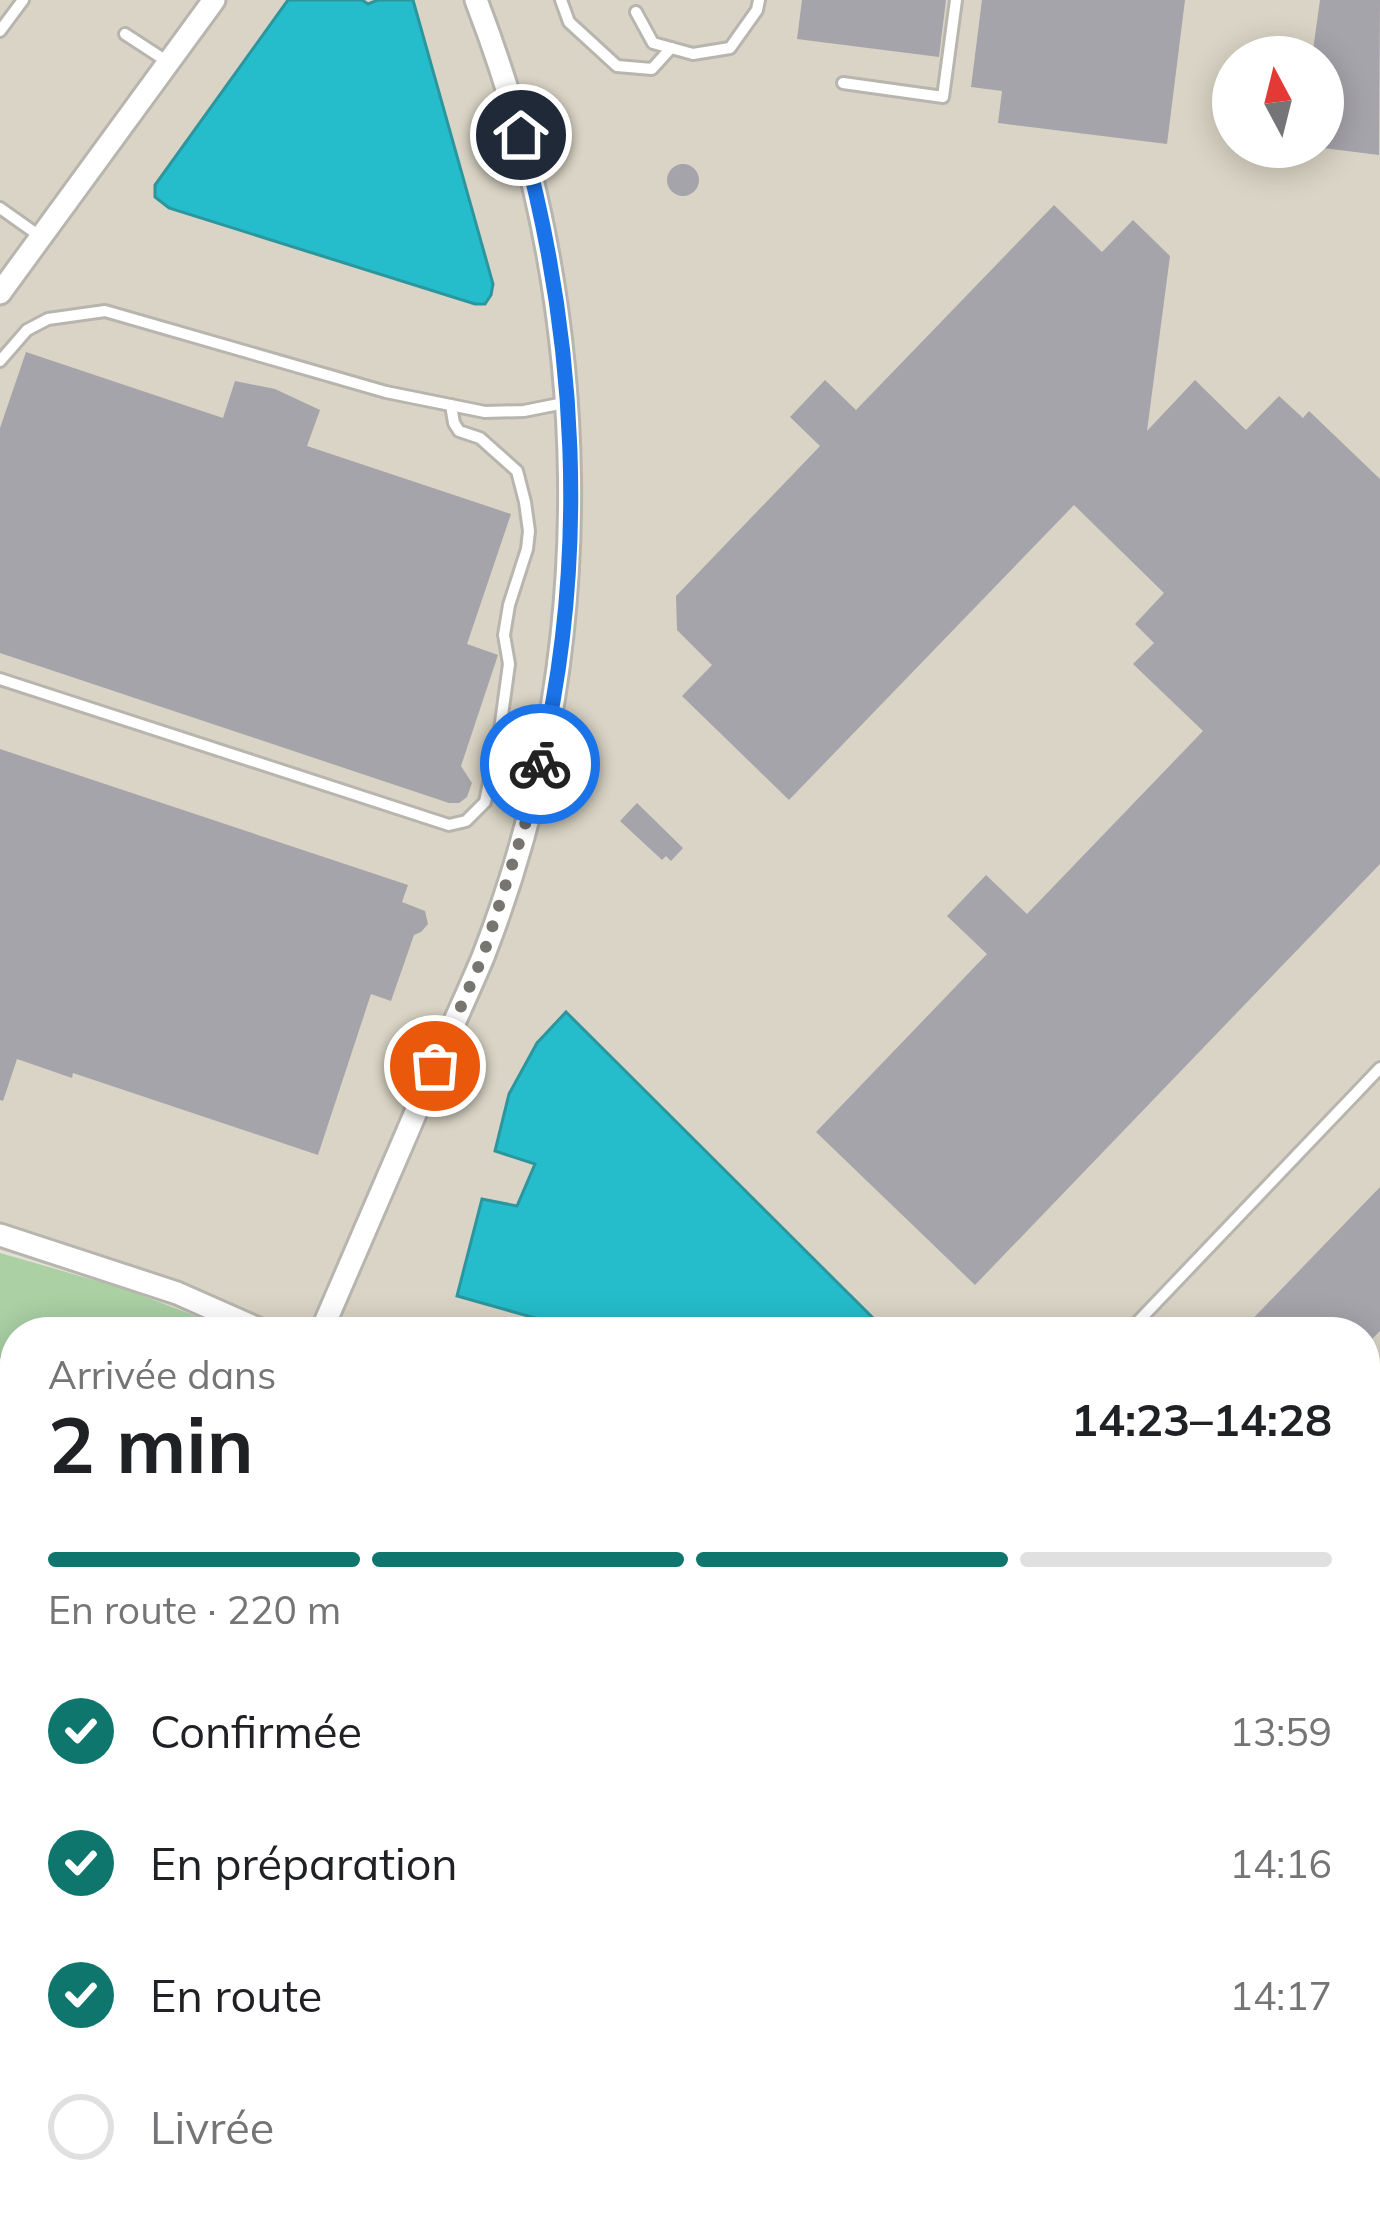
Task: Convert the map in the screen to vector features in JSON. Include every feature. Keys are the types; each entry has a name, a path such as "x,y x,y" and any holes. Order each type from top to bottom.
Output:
{"street":[{"path":"0,293 214,0"},
{"path":"327,1317 483,956 527,818 554,698 562,633 570,514 567,403 553,273 514,109 476,0"},
{"path":"0,1235 177,1293 231,1317"}],"lane":[{"path":"0,31 23,0"},
{"path":"561,0 569,22 616,66 652,69 671,48"},
{"path":"636,12 653,43 692,54 730,48 757,10 758,0"},
{"path":"843,83 943,97 956,0"},
{"path":"125,34 168,62"},
{"path":"0,208 40,237"},
{"path":"0,361 27,330 48,319 106,311 386,392 485,412 567,403"},
{"path":"0,679 449,824 466,821 485,802 509,664 504,635 529,531 517,471 480,438 459,430 451,405"},
{"path":"1142,1317 1380,1067"}],"shaded area":[{"path":"0,0 1380,0 1380,1317 224,1317 0,1235"}],"green space":[{"path":"0,1253 125,1289 199,1317 0,1317"}],"water":[{"path":"288,0 362,0 368,4 413,0 493,284 485,304 169,208 155,197 155,185"},
{"path":"566,1012 872,1317 532,1317 457,1296 482,1199 517,1206 535,1164 495,1151 509,1094 537,1043"}],"building":[{"path":"802,0 946,0 939,57 797,39"},
{"path":"982,0 1185,0 1167,144 998,123 1002,91 971,87"},
{"path":"1320,0 1380,0 1379,155 1344,151 1344,36 1315,36"},
{"path":"683,164 694,169 699,180 694,191 683,196 672,191 667,180 672,169"},
{"path":"1054,205 1102,252 1133,220 1170,256 1147,431 1195,380 1246,430 1279,396 1303,418 1309,411 1380,479 1380,864 975,1285 816,1132 987,954 947,916 986,875 1027,914 1203,731 1133,664 1154,643 1135,624 1164,593 1074,505 789,800 682,696 712,665 677,630 676,596 820,446 790,417 825,380 856,410"},
{"path":"26,352 223,418 235,381 275,389 320,410 307,446 511,514 467,644 498,655 461,766 472,783 467,797 449,803 0,653 0,428"},
{"path":"0,749 408,885 402,902 425,911 428,924 414,935 391,1001 371,994 318,1155 73,1073 72,1078 17,1059 0,1100"},
{"path":"637,803 683,848 671,861 666,856 662,860 620,821"},
{"path":"1380,1187 1380,1317 1254,1317"}],"way so far":[{"path":"435,1066 483,956 540,764"}],"route":[{"path":"521,135 553,273 569,452 562,633 540,764"}]}
